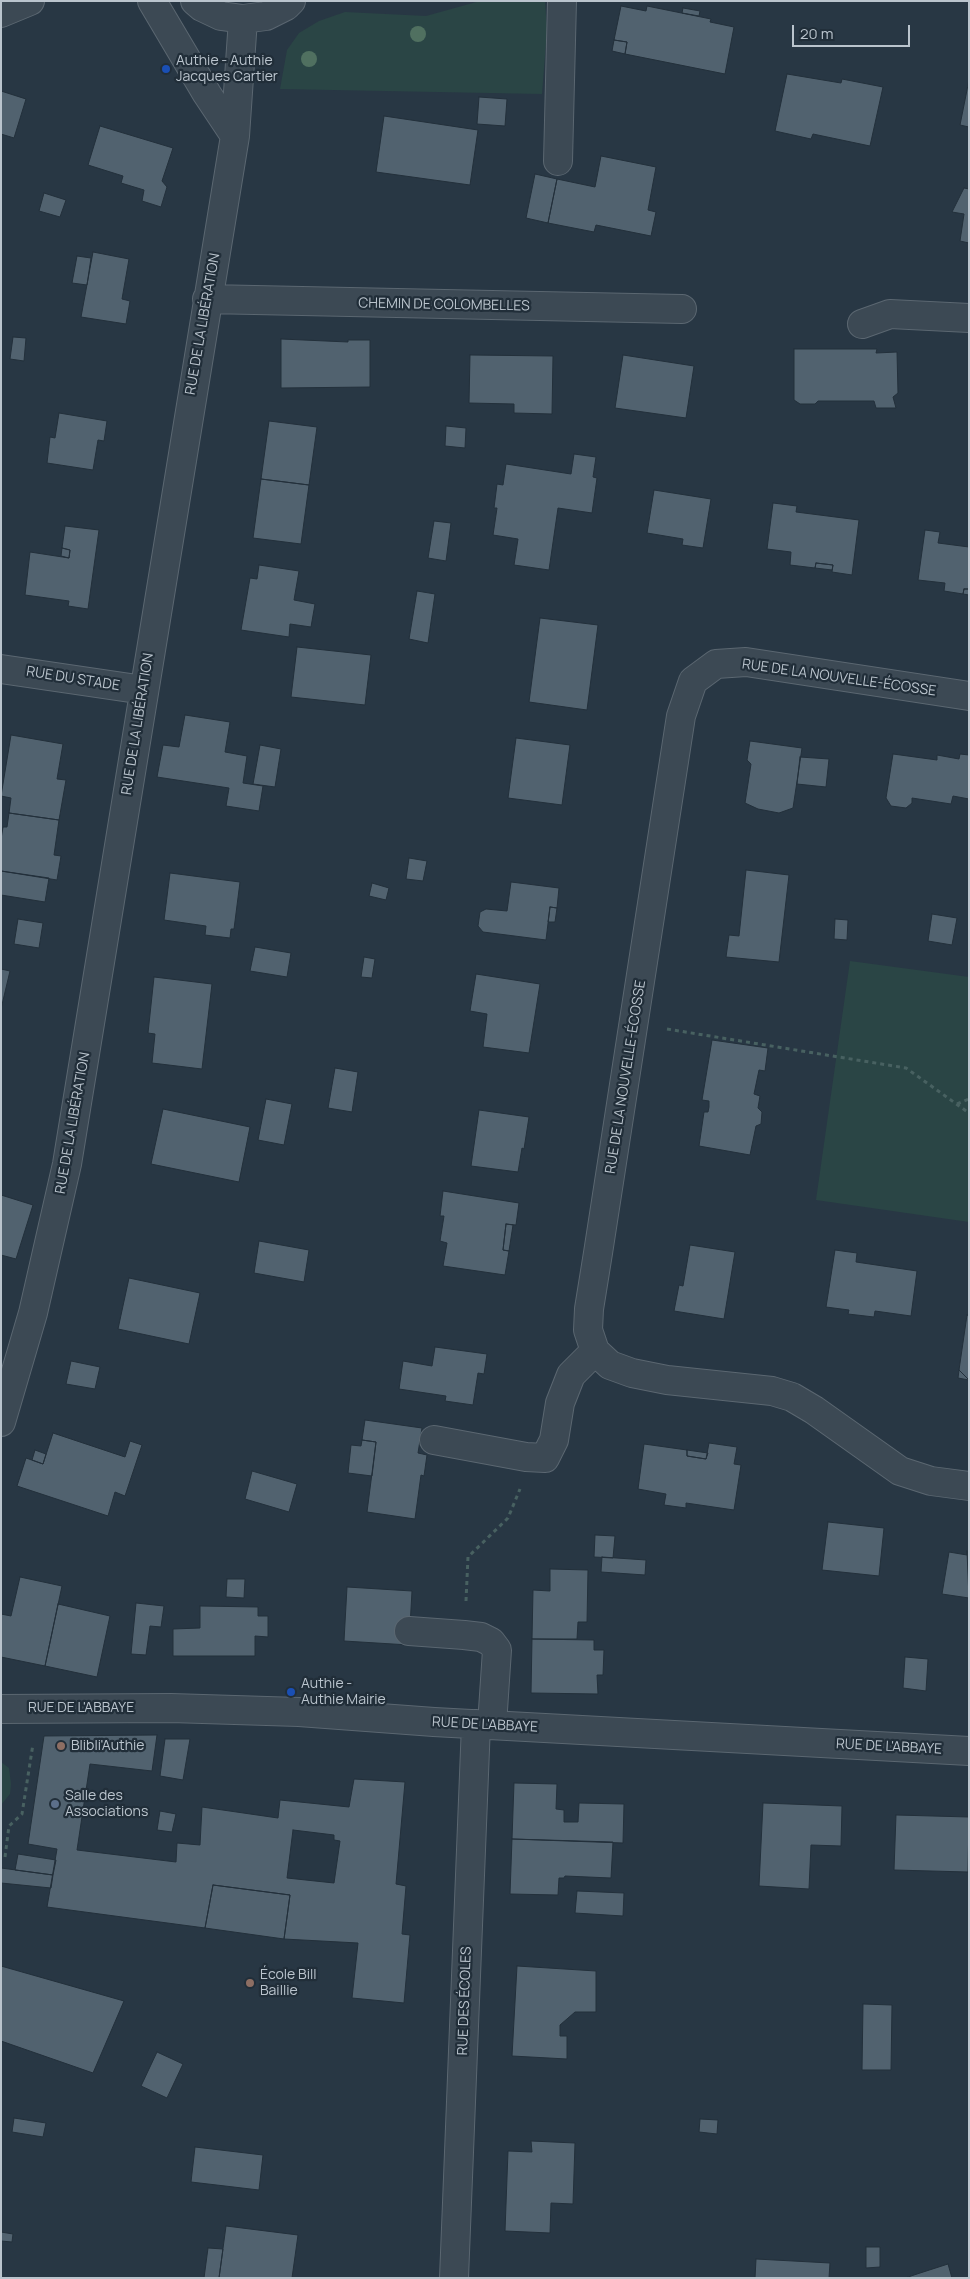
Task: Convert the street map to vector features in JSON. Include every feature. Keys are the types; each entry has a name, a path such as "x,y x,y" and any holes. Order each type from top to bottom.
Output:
{"street":[{"path":"1,13 30,1"},
{"path":"152,1 235,136"},
{"path":"195,1 202,7 221,16 243,20 266,16 286,6 291,1"},
{"path":"558,161 562,1"},
{"name":"RUE DE LA LIBÉRATION","path":"1,1422 33,1313 67,1164 103,955 207,299 235,136 243,20"},
{"name":"CHEMIN DE COLOMBELLES","path":"207,299 682,310"},
{"path":"862,324 890,314 969,318"},
{"name":"RUE DE LA NOUVELLE-ÉCOSSE","path":"595,1351 588,1330 589,1309 681,716 692,681 716,664 746,662 969,696"},
{"name":"RUE DU STADE","path":"1,669 144,690"},
{"path":"434,1440 526,1457 545,1458 554,1440 560,1402 571,1375 595,1351 610,1365 632,1373 667,1380 772,1391 792,1397 814,1410 900,1472 931,1481 969,1486"},
{"name":"RUE DES ÉCOLES","path":"410,1631 464,1634 481,1637 491,1642 497,1650 484,1724 454,2278"},
{"name":"RUE DE L'ABBAYE","path":"1,1709 171,1708 299,1712 969,1751"}],"path":[{"path":"634,1023 906,1068 969,1113"},
{"path":"957,1104 969,1099"},
{"path":"466,1604 468,1557 508,1518 519,1495 526,1457"},
{"path":"5,1857 9,1826 22,1814 34,1740"}],"green space":[{"path":"480,1 545,1 547,30 542,94 280,89 287,50 299,33 319,21 345,12 426,16"},
{"path":"850,961 969,977 969,1222 816,1200"},
{"path":"1,1762 9,1768 11,1784 10,1794 1,1805"}],"building":[{"path":"621,6 646,11 647,6 711,19 710,22 734,27 725,74 625,54 627,42 614,40"},
{"path":"683,8 700,11 699,16 682,13"},
{"path":"614,40 627,42 625,54 612,51"},
{"path":"787,74 841,83 842,79 883,87 870,146 813,134 811,139 775,131"},
{"path":"969,80 969,127 960,125"},
{"path":"1,91 26,99 14,138 1,134"},
{"path":"479,97 507,99 505,126 477,124"},
{"path":"384,116 478,130 470,185 376,172"},
{"path":"100,126 173,148 162,181 167,187 161,207 142,201 144,190 121,183 123,176 88,165"},
{"path":"601,156 656,167 648,210 656,212 651,236 596,225 594,232 548,223 557,179 595,187"},
{"path":"535,174 557,179 548,223 526,218"},
{"path":"964,188 969,189 969,243 960,241 964,214 952,212"},
{"path":"44,193 66,200 60,217 39,211"},
{"path":"93,252 129,259 122,299 130,301 126,324 81,317"},
{"path":"77,256 91,258 87,285 72,283"},
{"path":"13,337 26,338 24,361 10,359"},
{"path":"281,339 348,342 348,340 370,340 370,387 281,388"},
{"path":"794,349 877,349 876,353 897,352 898,393 893,397 896,408 876,408 874,401 818,401 815,404 800,404 794,400"},
{"path":"470,355 553,356 552,414 514,413 514,404 469,403"},
{"path":"623,355 694,366 686,418 615,408"},
{"path":"59,413 107,421 104,441 98,440 93,470 47,463 50,437 55,438"},
{"path":"269,421 317,427 309,485 261,479"},
{"path":"446,426 466,428 465,448 445,446"},
{"path":"574,454 596,457 593,477 597,478 592,513 558,508 549,570 514,565 518,539 493,535 497,508 494,508 497,484 503,485 506,464 571,474"},
{"path":"261,479 309,485 301,544 253,538"},
{"path":"654,490 711,499 703,548 682,545 683,539 647,533"},
{"path":"773,503 797,506 796,512 859,520 852,575 832,572 833,565 816,563 815,568 790,565 791,552 767,549"},
{"path":"434,521 451,523 446,561 428,558"},
{"path":"65,526 99,530 88,609 68,606 69,601 25,595 30,552 69,558 70,550 62,548"},
{"path":"925,530 940,532 938,543 969,547 969,589 964,589 963,594 944,591 945,583 918,580"},
{"path":"62,548 70,550 69,558 61,556"},
{"path":"816,563 833,565 832,570 815,568"},
{"path":"259,565 299,571 294,600 315,604 311,627 290,624 289,637 241,630 250,578 257,579"},
{"path":"964,589 969,589 969,595 963,594"},
{"path":"417,591 435,594 428,643 409,639"},
{"path":"540,618 598,625 587,710 529,702"},
{"path":"297,647 371,655 365,705 291,697"},
{"path":"185,715 230,722 225,752 247,756 243,783 263,786 259,811 226,806 229,788 157,777 163,745 179,747"},
{"path":"11,735 63,744 57,779 66,780 59,820 9,813 11,798 1,796"},
{"path":"516,738 570,745 562,805 508,798"},
{"path":"750,741 802,748 793,808 779,813 758,809 745,803 751,764 747,760"},
{"path":"260,745 281,749 275,787 253,784"},
{"path":"893,754 937,760 937,755 959,759 960,754 969,755 969,799 953,796 951,804 912,798 912,803 906,808 891,806 886,798"},
{"path":"800,757 829,759 826,787 797,784"},
{"path":"9,813 59,820 54,855 61,856 57,880 1,871 1,839 3,827 7,827"},
{"path":"409,858 427,861 423,881 406,879"},
{"path":"746,870 789,875 779,962 726,957 729,935 739,936"},
{"path":"1,871 49,878 45,902 1,895"},
{"path":"170,873 240,882 234,929 231,929 230,938 205,935 206,926 164,920"},
{"path":"511,882 559,888 557,908 550,907 546,940 483,932 478,926 480,912 486,909 507,911"},
{"path":"372,883 389,888 386,900 369,896"},
{"path":"550,907 557,908 555,922 548,922"},
{"path":"932,914 957,918 952,945 928,941"},
{"path":"18,919 43,923 39,948 14,944"},
{"path":"835,919 848,920 847,940 834,939"},
{"path":"255,947 291,953 287,977 250,971"},
{"path":"364,957 375,959 372,978 361,977"},
{"path":"1,969 10,971 1,1009"},
{"path":"476,974 540,984 529,1053 483,1047 487,1014 470,1011"},
{"path":"154,977 212,984 202,1069 152,1063 155,1034 148,1033"},
{"path":"712,1040 768,1048 765,1071 759,1070 754,1094 760,1096 758,1108 762,1112 761,1124 756,1126 750,1155 699,1146 704,1112 708,1112 709,1107 709,1101 702,1100"},
{"path":"335,1068 358,1072 352,1112 328,1108"},
{"path":"266,1099 292,1104 284,1145 258,1140"},
{"path":"163,1109 250,1127 239,1182 151,1164"},
{"path":"479,1110 529,1117 518,1172 471,1166"},
{"path":"443,1191 519,1203 516,1225 506,1224 503,1250 509,1251 505,1275 443,1266 447,1243 440,1241 444,1216 440,1216"},
{"path":"1,1195 33,1205 16,1259 1,1255"},
{"path":"506,1224 513,1225 509,1251 503,1250"},
{"path":"259,1241 309,1250 304,1282 254,1273"},
{"path":"690,1245 735,1252 724,1319 674,1311 679,1285 683,1286"},
{"path":"835,1250 857,1253 856,1262 917,1271 911,1316 875,1311 874,1317 848,1314 849,1310 826,1307"},
{"path":"129,1278 200,1293 189,1344 118,1329"},
{"path":"967,1315 969,1316 969,1380 959,1370"},
{"path":"435,1347 487,1354 484,1374 478,1373 473,1405 445,1401 446,1396 399,1389 403,1361 432,1366"},
{"path":"71,1361 100,1367 95,1389 66,1384"},
{"path":"959,1370 969,1380 958,1378"},
{"path":"365,1420 422,1428 418,1453 427,1455 424,1476 421,1475 415,1519 367,1512 376,1442 362,1440"},
{"path":"53,1433 125,1457 130,1441 142,1445 125,1496 115,1492 108,1516 17,1486 26,1458 43,1464"},
{"path":"362,1440 376,1442 372,1476 348,1473 351,1445 361,1446"},
{"path":"709,1443 737,1447 734,1464 741,1465 734,1510 686,1503 686,1508 664,1505 666,1494 638,1489 644,1444 687,1450 687,1456 706,1459"},
{"path":"35,1450 46,1454 43,1464 32,1460"},
{"path":"687,1450 708,1453 706,1459 687,1456"},
{"path":"252,1471 297,1484 289,1512 245,1499"},
{"path":"828,1522 884,1528 879,1576 822,1570"},
{"path":"595,1535 615,1536 613,1558 594,1557"},
{"path":"967,1551 969,1598 942,1594 949,1552 967,1555"},
{"path":"602,1557 646,1560 645,1575 601,1572"},
{"path":"550,1569 588,1570 587,1622 578,1622 577,1639 532,1639 533,1590 550,1591"},
{"path":"20,1577 62,1586 45,1666 1,1657 1,1614 11,1616"},
{"path":"227,1579 245,1579 244,1598 226,1597"},
{"path":"347,1587 412,1591 409,1645 344,1641"},
{"path":"136,1603 164,1606 161,1627 150,1626 146,1655 131,1654"},
{"path":"58,1604 110,1616 97,1677 45,1666"},
{"path":"200,1606 258,1607 258,1616 268,1616 268,1637 255,1636 255,1656 173,1656 173,1629 200,1628"},
{"path":"532,1639 594,1640 594,1650 604,1650 603,1675 597,1675 598,1694 531,1693"},
{"path":"905,1657 928,1659 926,1691 903,1688"},
{"path":"157,1735 152,1771 90,1764 77,1850 176,1862 177,1843 200,1845 202,1807 278,1818 280,1800 349,1807 354,1779 405,1782 396,1884 406,1886 402,1934 410,1935 404,2003 352,1998 358,1943 284,1939 290,1895 213,1885 205,1928 47,1907 57,1849 28,1844 44,1736","holes":["293,1830 334,1835 334,1840 340,1841 334,1883 287,1878"]},
{"path":"165,1739 190,1739 183,1780 160,1776"},
{"path":"514,1783 557,1784 556,1809 564,1810 564,1822 578,1822 579,1803 624,1804 623,1843 512,1839"},
{"path":"763,1803 842,1806 841,1846 811,1845 809,1889 759,1886"},
{"path":"160,1811 176,1814 172,1832 157,1830"},
{"path":"896,1815 969,1817 968,1872 894,1870"},
{"path":"512,1839 613,1842 611,1878 565,1876 564,1878 559,1878 558,1895 510,1894"},
{"path":"18,1854 56,1860 53,1875 15,1870"},
{"path":"1,1868 53,1875 51,1888 1,1883"},
{"path":"213,1885 290,1895 284,1939 205,1928"},
{"path":"577,1891 624,1893 623,1916 575,1913"},
{"path":"1,1966 124,2001 93,2073 1,2041"},
{"path":"517,1966 596,1971 596,2012 575,2012 560,2025 560,2036 567,2036 567,2059 512,2056"},
{"path":"863,2004 892,2005 891,2070 862,2070"},
{"path":"157,2052 183,2064 167,2098 141,2086"},
{"path":"14,2118 46,2123 43,2137 12,2132"},
{"path":"700,2119 718,2120 717,2134 699,2132"},
{"path":"531,2141 575,2143 573,2204 551,2203 550,2233 505,2231 508,2151 532,2152"},
{"path":"195,2147 263,2155 259,2190 191,2182"},
{"path":"226,2226 298,2235 292,2278 219,2278"},
{"path":"1,2232 13,2234 12,2242 1,2241"},
{"path":"866,2247 880,2247 880,2267 866,2268"},
{"path":"208,2248 223,2249 219,2278 204,2278"},
{"path":"756,2259 830,2263 829,2278 755,2278"},
{"path":"948,2264 952,2278 905,2278 917,2274"}],"place":[{"name":"Authie - Authie Jacques Cartier","path":"166,69"},
{"name":"Authie - Authie Mairie","path":"291,1692"},
{"name":"Blibli'Authie","path":"61,1746"},
{"name":"Salle des Associations","path":"55,1804"},
{"name":"École Bill Baillie","path":"250,1983"}]}
